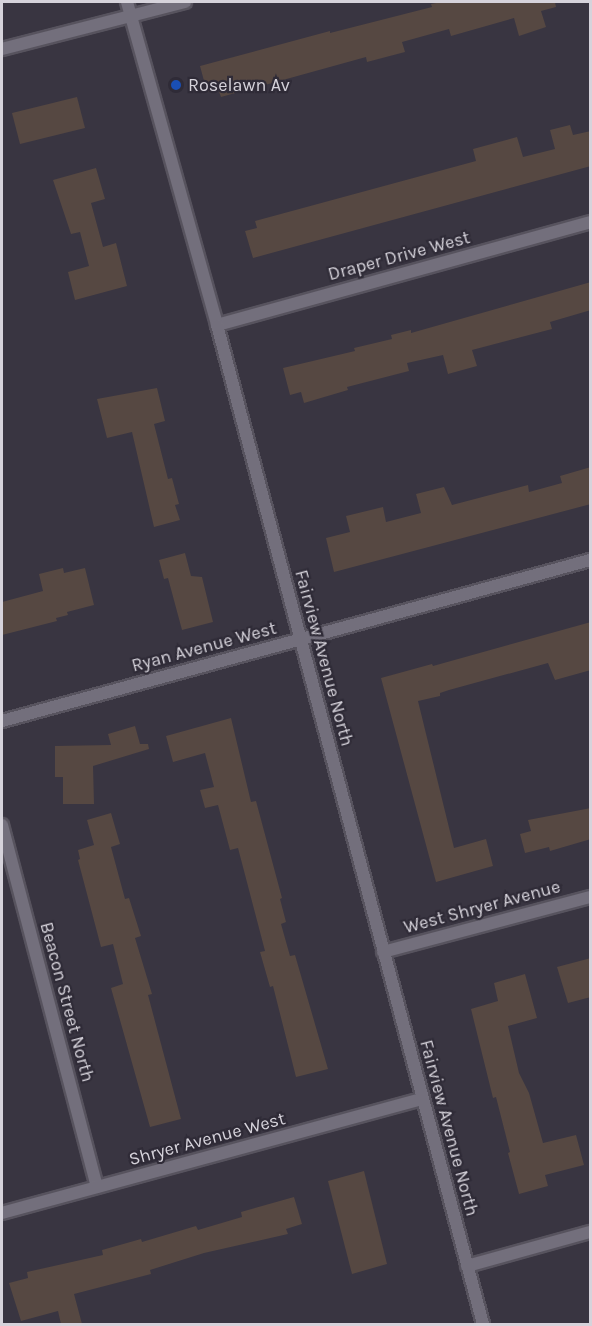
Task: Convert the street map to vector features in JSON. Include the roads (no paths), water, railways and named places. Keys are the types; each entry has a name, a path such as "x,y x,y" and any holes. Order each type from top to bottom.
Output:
{"street":[{"name":"Fairview Avenue North","path":"128,2 217,325 483,1324"},
{"path":"2,49 185,2"},
{"name":"Draper Drive West","path":"217,325 591,222"},
{"name":"Ryan Avenue West","path":"2,720 591,560"},
{"name":"Beacon Street North","path":"2,825 97,1187"},
{"name":"West Shryer Avenue","path":"383,952 591,897"},
{"name":"Shryer Avenue West","path":"2,1213 422,1099"},
{"path":"467,1266 591,1232"}],"place":[{"name":"Roselawn Av","path":"176,85"}]}
